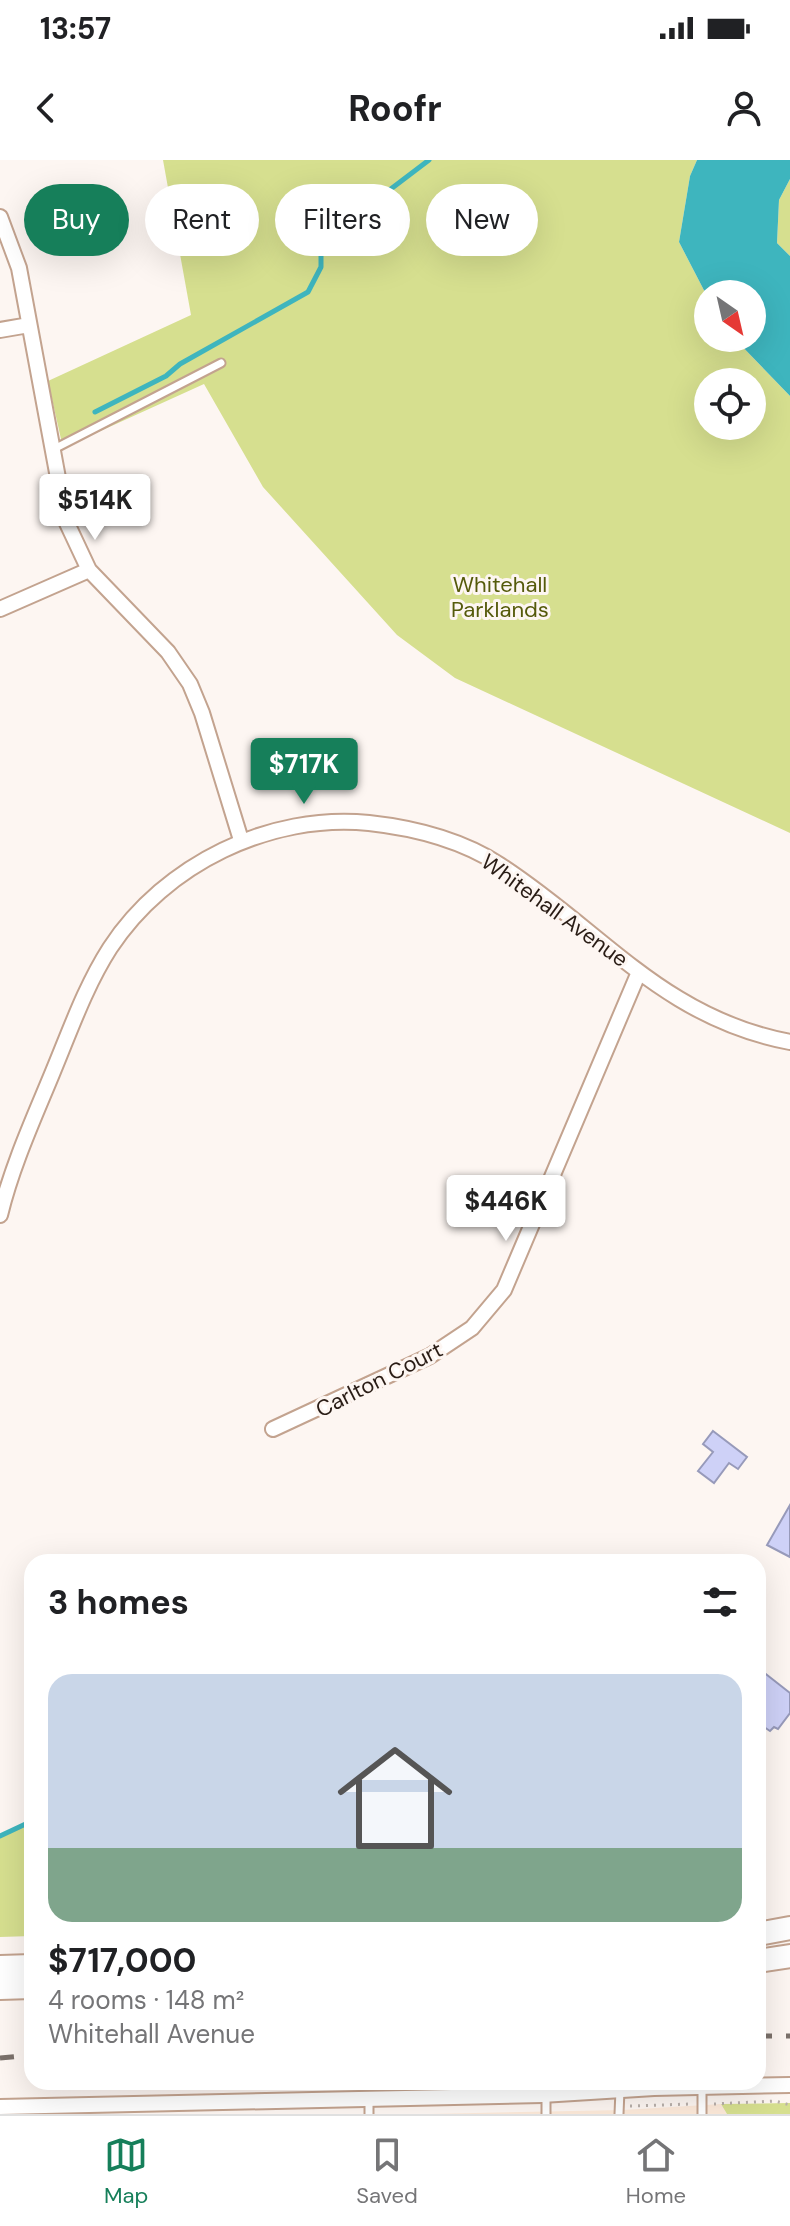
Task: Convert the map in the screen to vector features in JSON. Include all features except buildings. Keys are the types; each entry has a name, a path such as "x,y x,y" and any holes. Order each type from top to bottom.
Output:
{"main road":[{"path":"766,1922 790,1928"},
{"path":"766,1960 790,1956"},
{"path":"0,1967 24,1966"},
{"path":"0,1988 24,1987"}],"street":[{"path":"0,217 19,268 66,521 89,570 168,652 190,684 241,840"},
{"path":"0,330 29,325"},
{"path":"0,609 89,570"},
{"name":"Whitehall Avenue","path":"0,1215 16,1160 88,985 111,946 143,907 197,865 241,840 288,827 340,820 406,827 459,843 499,864 681,1003 720,1023 790,1042"},
{"name":"Carlton Court","path":"273,1429 430,1356 472,1328 504,1290 639,972"},
{"path":"766,2086 790,2085"},
{"path":"6,2109 620,2090"}],"lane":[{"path":"52,450 221,363"},
{"path":"619,2114 620,2090"},
{"path":"702,2090 702,2114"},
{"path":"546,2094 546,2114"},
{"path":"369,2098 369,2114"}],"shaded area":[{"path":"721,2104 727,2114 428,2114 623,2110"}],"green space":[{"name":"Whitehall Parklands","path":"163,160 697,160 690,176 679,242 699,280 694,280 694,352 748,352 763,368 694,368 694,440 766,440 766,371 790,396 790,833 455,678 397,635 263,487 204,384 63,448 48,381 191,315 180,256 259,256 259,184 167,184"},
{"path":"790,179 790,256 777,243 779,200"},
{"path":"24,1825 24,1936 0,1937 0,1836"},
{"path":"790,2103 790,2114 727,2114 721,2104"}],"water":[{"path":"697,160 790,160 790,179 779,200 777,243 790,256 790,396 748,352 766,352 766,280 699,280 679,242 690,176"}],"waterway":[{"path":"95,412 166,376 180,364 308,292 321,267 321,242 429,160"},
{"path":"0,1836 24,1825"}],"railway":[{"path":"766,2036 790,2036"},
{"path":"0,2058 24,2056"}]}
